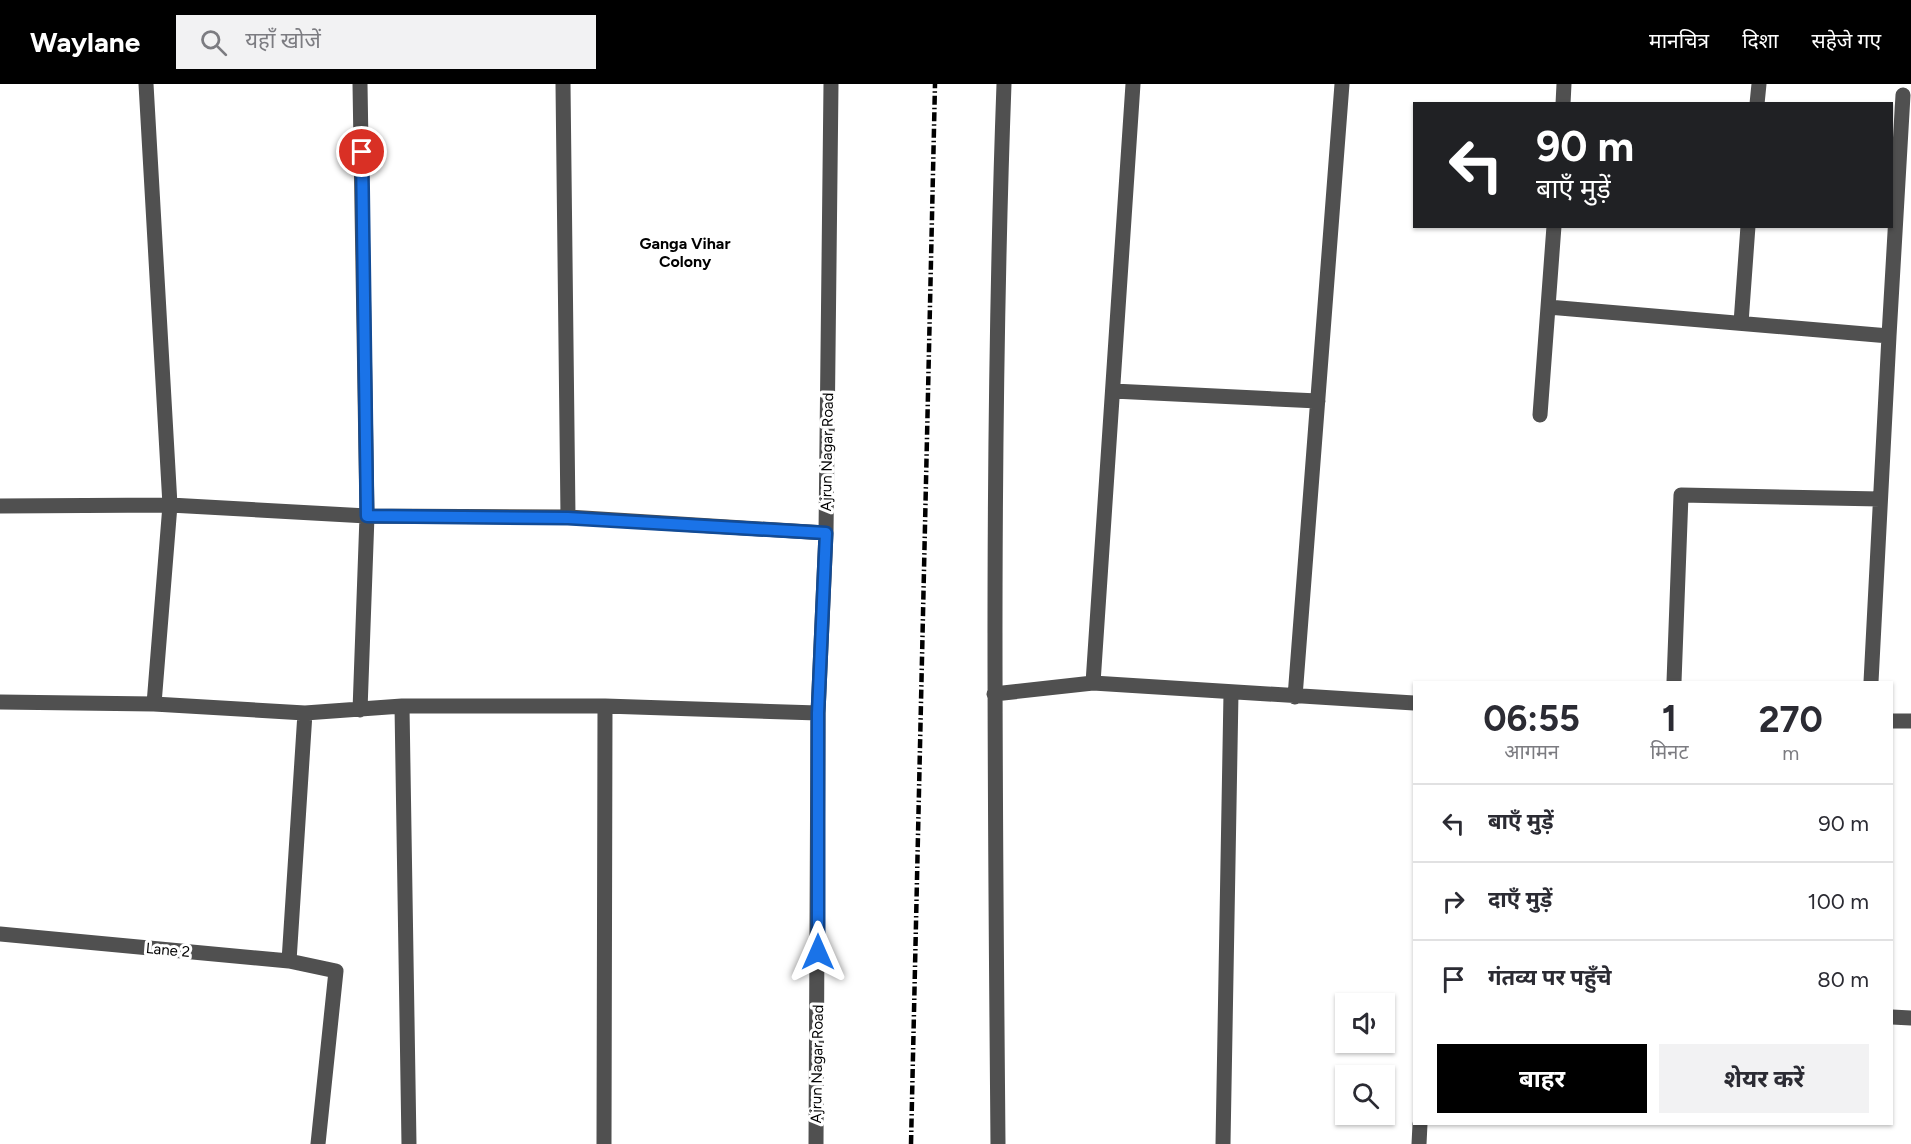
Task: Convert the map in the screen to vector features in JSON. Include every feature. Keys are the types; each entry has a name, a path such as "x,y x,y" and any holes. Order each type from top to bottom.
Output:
{"street":[{"path":"146,84 170,505 154,704"},
{"path":"360,84 367,516 360,710"},
{"path":"563,84 568,518"},
{"name":"Ajrun Nagar Road","path":"816,1144 818,713 826,533 831,84"},
{"path":"998,1144 994,694 998,256 1004,84"},
{"path":"1093,683 1133,84"},
{"path":"1295,697 1342,84"},
{"path":"1563,102 1564,84"},
{"path":"1757,102 1759,84"},
{"path":"1871,681 1903,95"},
{"path":"1540,415 1554,228"},
{"path":"1741,323 1748,228"},
{"path":"1548,308 1889,336"},
{"path":"1113,391 1318,401"},
{"path":"1674,681 1681,495 1880,499"},
{"path":"0,506 170,505 367,516 568,518 826,533"},
{"path":"994,694 1093,683 1413,703"},
{"path":"1223,1144 1232,693"},
{"path":"0,702 154,704 305,713 402,706 605,706 818,713"},
{"path":"402,706 409,1144"},
{"path":"604,1144 605,706"},
{"path":"289,961 305,713"},
{"path":"1893,721 1911,721"},
{"name":"Lane 2","path":"0,934 289,961 336,971 318,1144"},
{"path":"1893,1017 1911,1018"},
{"path":"1419,1144 1420,1125"}],"railway":[{"path":"911,1144 935,84"}],"district":[{"name":"Ganga Vihar Colony","path":"685,252"}],"route":[{"path":"362,152 367,516 568,518 826,533 818,713 818,952"}]}
